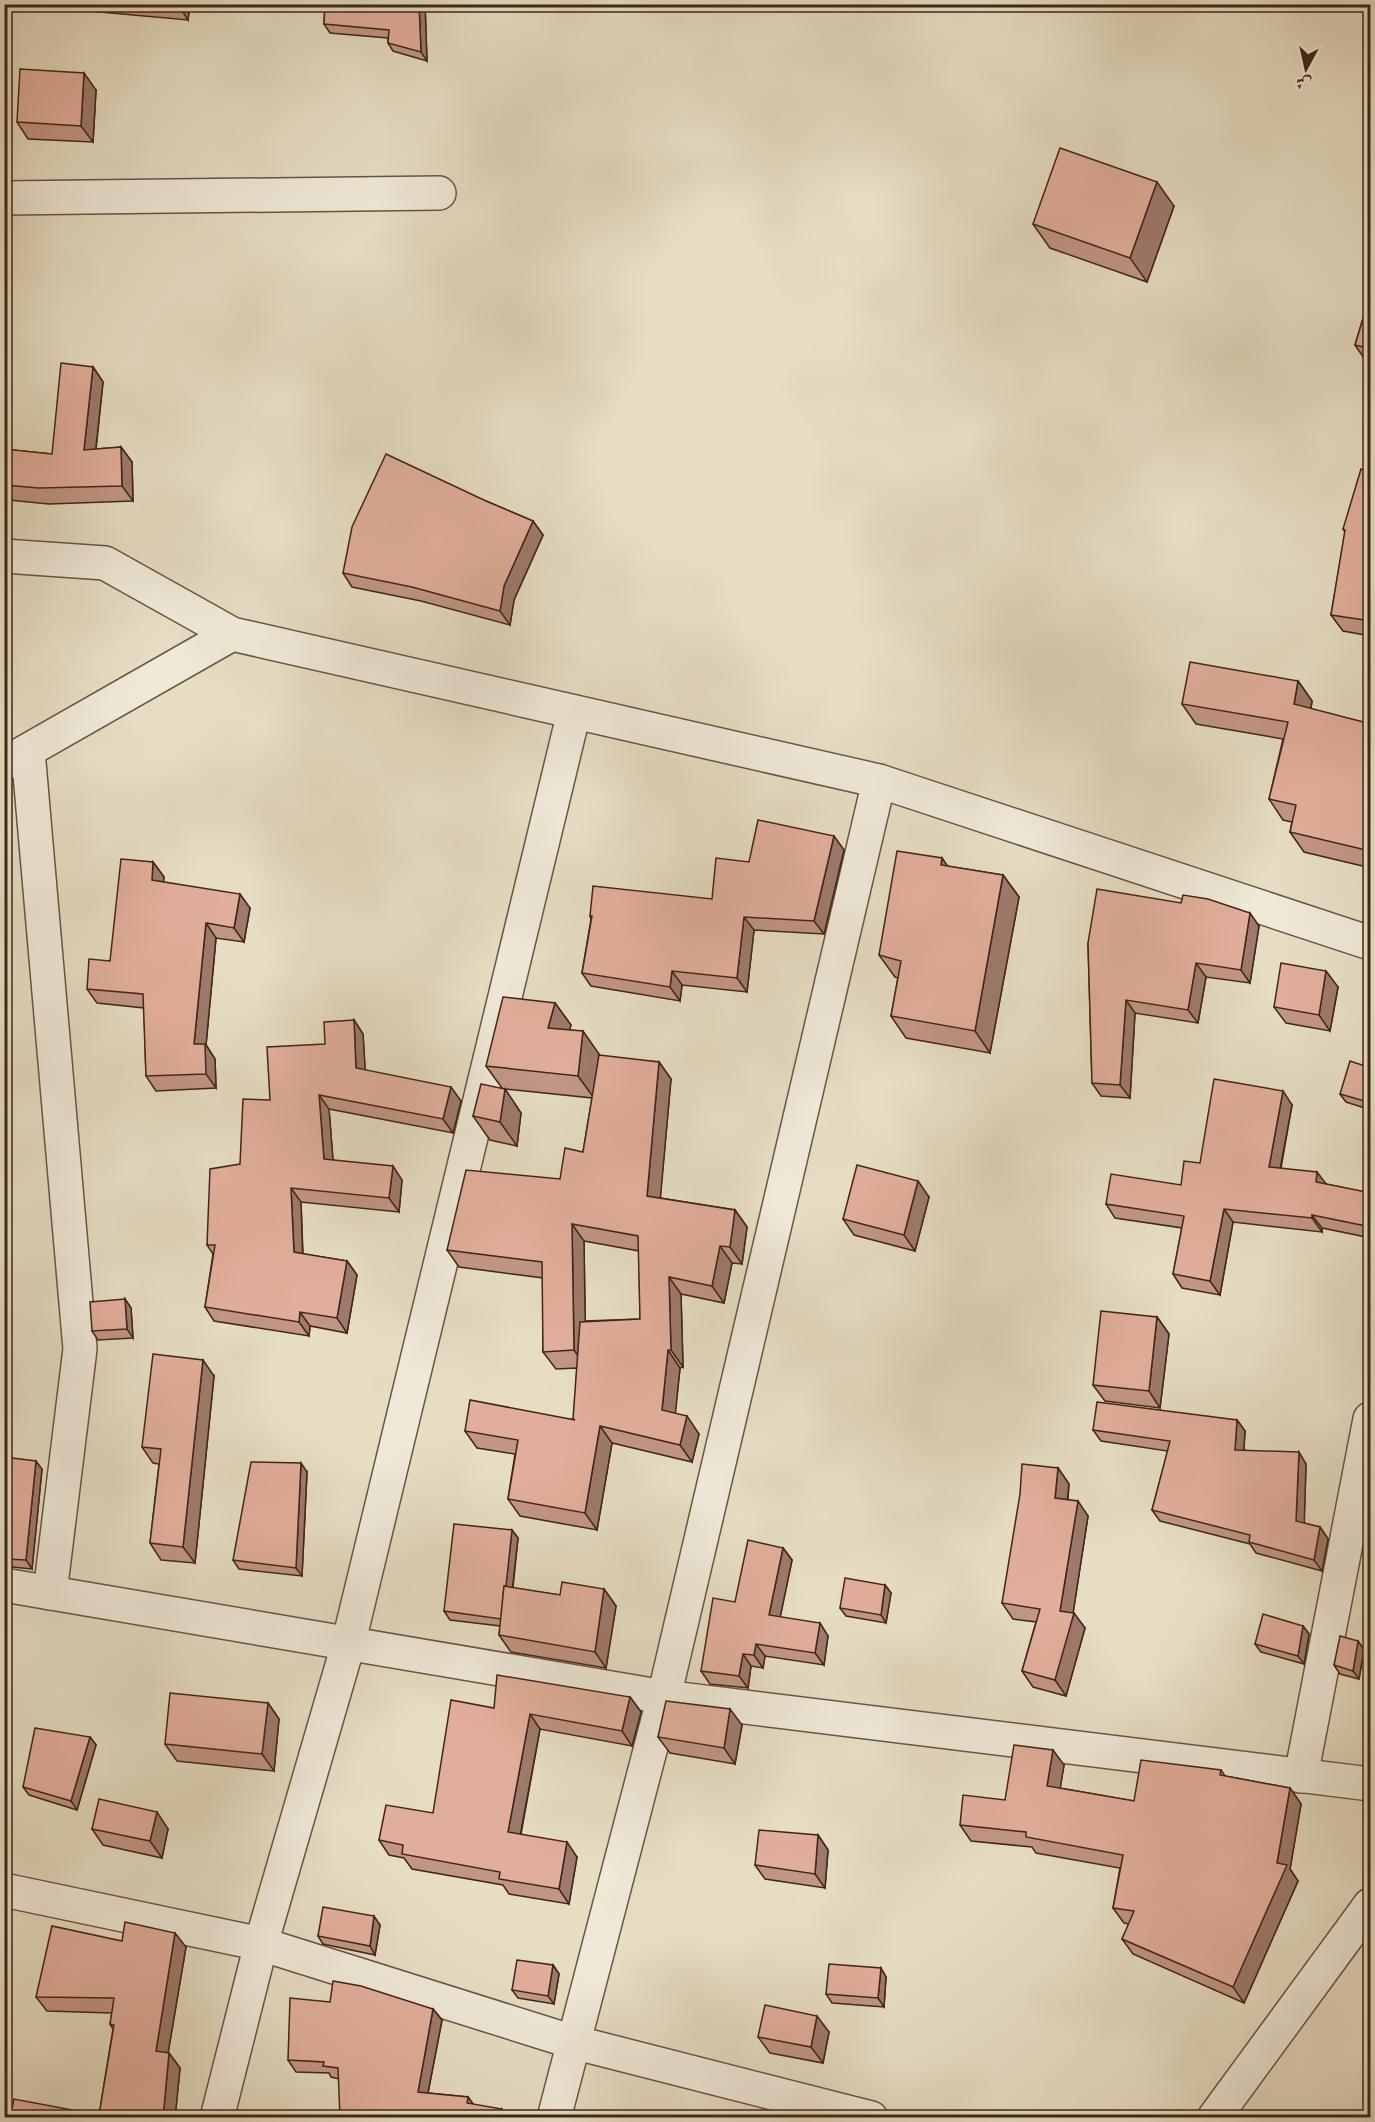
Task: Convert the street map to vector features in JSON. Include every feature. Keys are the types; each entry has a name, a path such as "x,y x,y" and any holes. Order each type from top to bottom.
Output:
{"street":[{"path":"4,198 439,193"},
{"path":"4,556 105,562 232,634 879,781 1371,943"},
{"path":"50,1593 81,1349 16,757 232,634"},
{"path":"217,2118 261,1944 348,1645 574,712"},
{"path":"554,2118 664,1697 879,781"},
{"path":"1301,1776 1371,1419"},
{"path":"4,1585 664,1697 1371,1784"},
{"path":"4,1890 261,1944 573,2042 871,2118"},
{"path":"1214,2118 1371,1905"}],"building":[{"path":"136,4 181,4 181,9"},
{"path":"325,4 419,4 421,52 388,43 389,30 324,24"},
{"path":"20,69 84,73 81,126 17,122"},
{"path":"1060,148 1157,182 1130,258 1033,224"},
{"path":"1371,292 1371,349 1355,345"},
{"path":"61,363 93,367 84,450 121,447 122,486 39,488 4,485 4,449 52,454"},
{"path":"386,454 533,521 504,586 500,611 412,587 343,573 352,527"},
{"path":"1361,469 1371,472 1371,621 1331,615 1345,530 1343,529"},
{"path":"1190,662 1298,681 1294,704 1371,724 1371,858 1364,856 1366,850 1290,832 1296,805 1269,799 1288,722 1182,704"},
{"path":"758,820 834,836 814,921 744,917 737,978 672,971 670,987 582,973 592,916 590,916 593,886 712,899 716,858 749,862"},
{"path":"897,851 942,858 941,865 1003,875 975,1031 891,1016 901,961 879,955"},
{"path":"121,859 153,862 152,880 240,894 234,928 206,923 194,1044 205,1044 206,1074 146,1076 143,994 87,989 89,959 110,961"},
{"path":"1097,889 1181,903 1183,895 1208,899 1250,913 1241,970 1196,963 1188,1010 1126,1000 1120,1085 1092,1083 1088,943"},
{"path":"1281,963 1326,971 1319,1015 1274,1007"},
{"path":"503,997 555,1003 548,1028 583,1031 578,1076 486,1066"},
{"path":"354,1020 356,1068 451,1087 443,1119 319,1095 324,1159 393,1166 389,1198 291,1188 294,1252 347,1261 337,1318 300,1312 299,1322 205,1307 215,1245 207,1245 210,1169 240,1164 243,1099 270,1100 267,1047 325,1044 324,1022"},
{"path":"599,1055 659,1062 647,1196 735,1210 730,1247 720,1246 712,1286 669,1277 671,1350 668,1350 662,1410 687,1416 680,1445 600,1426 585,1513 508,1499 518,1440 465,1431 470,1400 575,1420 573,1419 580,1322 640,1319 638,1236 572,1224 574,1350 543,1352 542,1262 447,1250 466,1170 560,1179 565,1148 583,1152"},
{"path":"1350,1061 1371,1068 1371,1103 1340,1094"},
{"path":"1214,1079 1283,1091 1269,1167 1317,1172 1316,1182 1371,1193 1371,1227 1312,1215 1312,1218 1224,1209 1210,1281 1173,1274 1184,1216 1106,1204 1111,1174 1181,1185 1184,1161 1200,1163"},
{"path":"481,1084 505,1089 500,1122 473,1116"},
{"path":"857,1165 918,1181 904,1235 843,1219"},
{"path":"125,1299 127,1329 92,1331 90,1302"},
{"path":"1101,1311 1157,1317 1149,1391 1093,1385"},
{"path":"153,1354 203,1360 183,1547 150,1543 161,1449 142,1447"},
{"path":"1097,1402 1237,1420 1235,1450 1299,1452 1296,1521 1320,1527 1314,1560 1249,1542 1250,1535 1152,1510 1170,1441 1093,1430"},
{"path":"4,1457 36,1461 26,1560 6,1559"},
{"path":"251,1462 301,1463 296,1568 233,1560"},
{"path":"1022,1464 1058,1468 1055,1498 1078,1501 1060,1611 1074,1613 1055,1680 1022,1671 1040,1609 1002,1603 1020,1494"},
{"path":"454,1524 512,1530 501,1619 444,1611"},
{"path":"748,1540 783,1548 769,1615 820,1623 815,1653 756,1644 754,1655 743,1654 739,1676 701,1671 713,1598 735,1602"},
{"path":"845,1578 885,1585 881,1615 840,1608"},
{"path":"562,1582 604,1589 595,1652 499,1635 504,1586 560,1595"},
{"path":"1263,1614 1303,1626 1298,1656 1255,1644"},
{"path":"1340,1636 1358,1641 1353,1671 1334,1665"},
{"path":"497,1675 630,1697 622,1731 530,1714 508,1832 567,1842 559,1889 499,1879 500,1872 402,1854 403,1845 379,1840 386,1805 433,1813 451,1700 494,1708"},
{"path":"170,1693 268,1703 262,1754 165,1744"},
{"path":"666,1701 730,1709 724,1748 658,1737"},
{"path":"35,1728 90,1737 71,1801 23,1787"},
{"path":"1014,1745 1053,1750 1047,1786 1134,1801 1141,1760 1221,1770 1220,1775 1290,1788 1277,1863 1287,1865 1233,1987 1122,1939 1134,1911 1113,1908 1123,1855 1026,1837 1026,1832 960,1825 963,1795 1005,1800"},
{"path":"99,1799 157,1812 150,1841 92,1829"},
{"path":"759,1830 818,1835 815,1874 755,1865"},
{"path":"323,1907 374,1916 370,1946 318,1936"},
{"path":"125,1922 175,1933 156,2051 169,2053 163,2118 10,2118 14,2099 99,2115 114,2025 110,2024 114,1998 36,1997 52,1926 122,1941"},
{"path":"517,1960 553,1965 548,1996 512,1990"},
{"path":"829,1964 881,1968 878,1998 826,1994"},
{"path":"333,1981 361,1986 433,2009 418,2092 468,2097 467,2103 502,2109 500,2118 340,2118 338,2068 323,2066 324,2062 288,2060 290,1998 330,2002"},
{"path":"765,2005 817,2016 811,2047 758,2037"}]}
